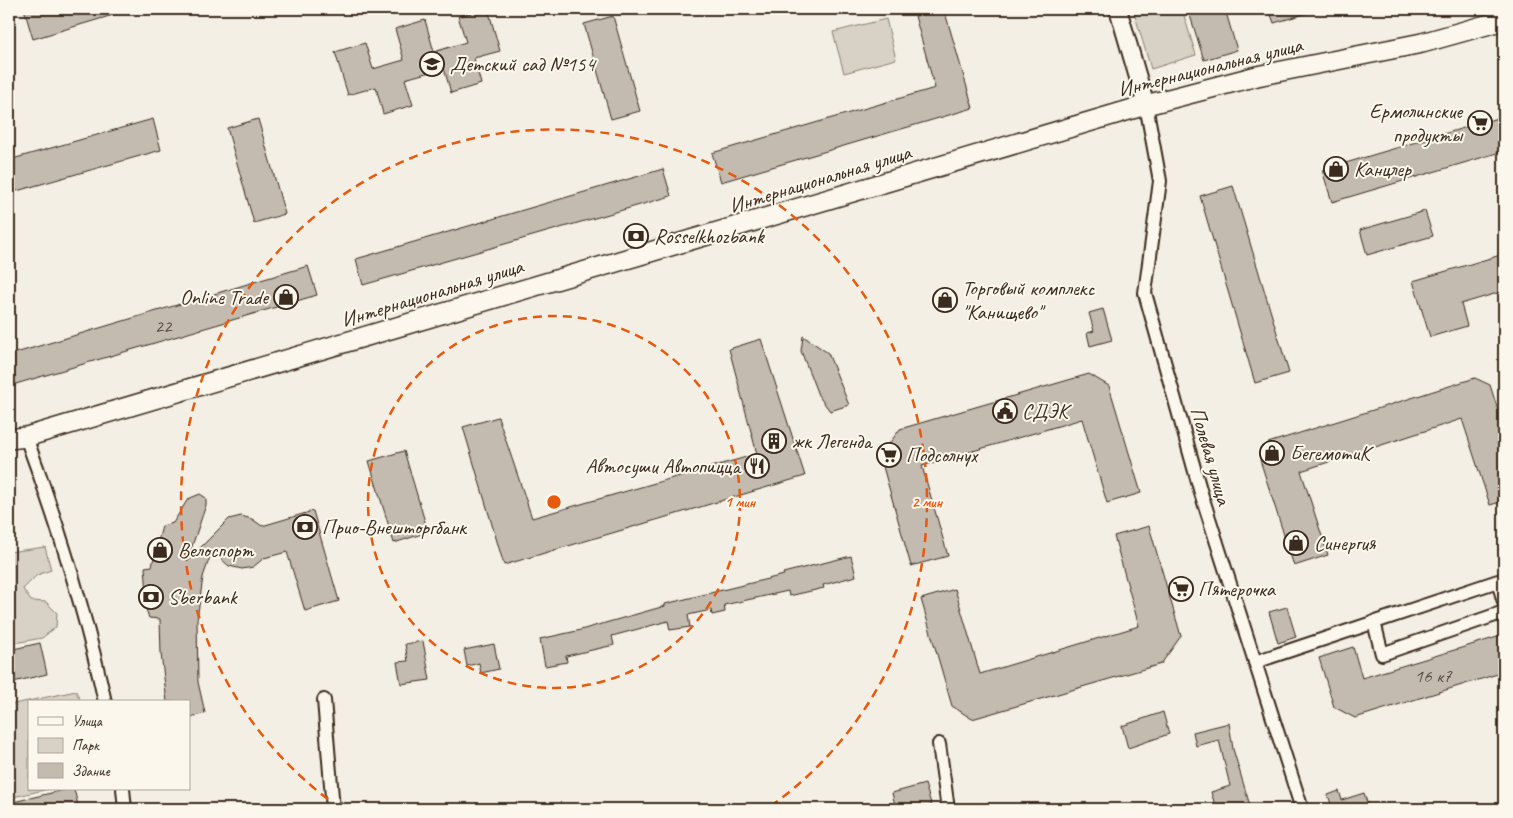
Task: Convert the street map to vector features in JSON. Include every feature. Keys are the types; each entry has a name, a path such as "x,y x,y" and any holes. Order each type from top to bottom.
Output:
{"main road":[{"name":"Интернациональная улица","path":"17,438 1146,105 1257,76 1422,43 1504,20"}],"street":[{"path":"1118,9 1146,105"},
{"name":"Полевая улица","path":"1146,105 1160,181 1145,293 1201,494 1302,809"},
{"path":"17,438 66,550 81,602 105,700"},
{"path":"1255,662 1498,581 1504,602"},
{"path":"1374,622 1382,654 1504,612"},
{"path":"324,700 333,809"},
{"path":"940,744 948,809"},
{"path":"123,790 125,809"}],"green space":[{"path":"1133,9 1182,9 1196,55 1151,69"},
{"path":"886,19 896,59 844,73 833,32"},
{"path":"45,547 51,570 37,575 23,589 31,601 46,602 57,613 56,627 42,638 9,644 9,552"},
{"path":"76,691 80,700 33,700"},
{"path":"28,701 28,790 44,790 9,798 9,705"}],"building":[{"path":"24,9 122,9 123,12 33,39"},
{"name":"Детский сад №154","path":"488,9 500,51 474,58 481,84 451,93 444,68 405,79 413,105 383,114 376,87 348,95 335,52 365,43 373,69 404,60 395,29 425,20 434,52 466,42 458,16"},
{"path":"944,9 973,108 721,182 712,153 935,88 915,16"},
{"path":"1188,9 1225,9 1237,50 1204,60"},
{"path":"1269,9 1310,9 1311,12 1274,23"},
{"path":"613,16 640,111 611,119 584,24"},
{"path":"1504,116 1504,151 1332,202 1322,170"},
{"path":"153,119 161,150 13,192 9,178 9,160"},
{"path":"258,119 285,214 254,223 227,128"},
{"path":"663,169 671,196 363,285 356,259"},
{"path":"1233,186 1289,373 1255,383 1200,196"},
{"path":"1425,211 1433,236 1367,255 1360,230"},
{"path":"1504,254 1504,291 1461,304 1467,326 1430,337 1413,281"},
{"path":"308,266 317,295 9,386 9,355"},
{"path":"1103,309 1112,340 1090,346 1087,333 1094,331 1089,313"},
{"path":"803,336 828,353 849,405 830,411 818,395 801,351"},
{"name":"жк Легенда","path":"761,339 805,476 504,565 463,427 498,417 532,518 757,454 729,349"},
{"path":"1089,374 1109,386 1141,493 1107,503 1082,419 922,466 948,556 911,566 880,456 900,429"},
{"path":"1475,378 1490,385 1504,429 1504,501 1490,505 1462,419 1301,471 1328,555 1294,566 1260,460 1268,443"},
{"path":"404,451 428,532 394,543 369,461"},
{"path":"200,494 206,498 206,505 187,561 229,519 241,516 252,519 262,526 313,511 339,601 305,611 287,552 264,558 253,567 242,569 229,566 212,551 203,577 197,620 198,682 205,713 190,718 190,700 167,700 161,654 160,619 149,618 141,594 147,594 145,567 152,566 162,526 173,523 188,499"},
{"path":"1149,526 1181,636 1161,664 972,719 952,706 921,599 955,589 980,674 1139,626 1114,536"},
{"path":"851,556 856,576 823,585 824,588 789,596 788,591 724,605 725,612 712,615 711,610 688,615 690,627 670,630 668,621 612,636 614,645 566,656 567,662 545,666 540,639 577,631 665,606 665,604 784,575 783,573"},
{"path":"1287,607 1296,637 1278,643 1269,612"},
{"path":"1504,635 1504,672 1355,718 1334,707 1319,658 1353,647 1362,678"},
{"path":"423,641 430,680 401,684 397,662 408,661 405,644"},
{"path":"40,643 47,674 9,683 9,650"},
{"path":"494,644 499,669 481,673 479,663 467,666 464,650"},
{"path":"1163,712 1169,734 1128,748 1122,726"},
{"path":"1229,723 1233,749 1251,809 1227,809 1225,803 1215,805 1211,792 1230,786 1219,740 1196,746 1193,732"},
{"path":"925,784 932,807 896,809 892,793"},
{"path":"64,790 74,790 79,809 9,809 9,803"},
{"path":"1339,791 1342,800 1364,793 1369,809 1323,809 1322,807 1331,804 1328,795"}],"place":[{"name":"Детский сад №154","path":"432,64"},
{"name":"Ермолинские продукты","path":"1480,123"},
{"name":"Канцлер","path":"1336,169"},
{"name":"Rosselkhozbank","path":"636,236"},
{"name":"Online Trade","path":"286,297"},
{"name":"Торговый комплекс \"Канищево\"","path":"945,300"},
{"name":"СДЭК","path":"1005,411"},
{"name":"жк Легенда","path":"774,441"},
{"name":"БегемотиК","path":"1272,453"},
{"name":"Подсолнух","path":"889,455"},
{"name":"Автосуши Автопицца","path":"757,466"},
{"name":"Прио-Внешторгбанк","path":"305,527"},
{"name":"Синергия","path":"1296,543"},
{"name":"Велоспорт","path":"160,550"},
{"name":"Пятерочка","path":"1181,589"},
{"name":"Sberbank","path":"151,597"}]}
